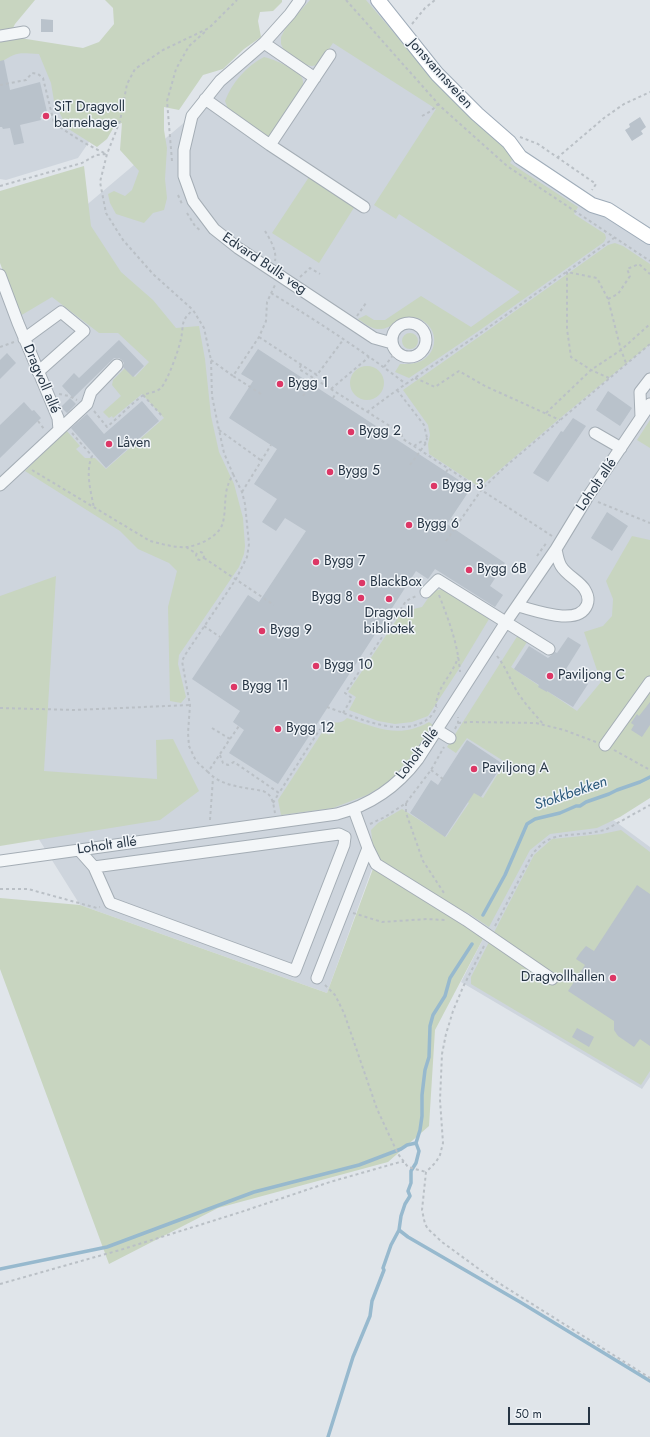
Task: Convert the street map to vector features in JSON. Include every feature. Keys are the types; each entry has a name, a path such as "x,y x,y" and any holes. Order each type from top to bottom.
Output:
{"main road":[{"name":"Jonsvannsveien","path":"378,0 437,74 477,114 514,139 527,151 597,197 608,210 650,237"}],"street":[{"name":"Edvard Bulls veg","path":"300,0 290,14 264,43 220,81 192,116 184,150 184,176 193,201 214,229 238,248 374,338 394,347"},
{"path":"0,36 24,32"},
{"path":"264,43 315,78"},
{"path":"270,145 330,56"},
{"path":"205,99 270,145 364,207"},
{"name":"Dragvoll allé","path":"0,275 24,339 62,427 0,485"},
{"path":"24,339 61,312 84,331 38,372"},
{"path":"62,427 87,404 90,392 117,365"},
{"path":"642,417 640,392 650,380"},
{"name":"Loholt allé","path":"0,861 337,814 354,810 371,801 399,781 412,767 650,404"},
{"path":"595,433 621,448"},
{"path":"518,606 550,614 566,616 576,615 586,608 588,598 585,589 561,566 558,544"},
{"path":"426,592 438,580 549,649"},
{"path":"605,746 650,682"},
{"path":"437,730 450,738"},
{"path":"354,810 368,848 376,864 466,920 552,979"},
{"path":"79,850 94,867 110,903 295,971 344,845 345,837 339,834 94,867"},
{"path":"317,978 368,848"}],"path":[{"path":"173,163 167,101 176,69 189,46 237,0"},
{"path":"407,21 411,26 425,8 435,0"},
{"path":"209,28 163,50 135,69 127,84 120,121 100,182 106,213 123,240 153,274 193,310 204,328 211,360 212,396 224,453 242,492 245,504 248,550 245,562 236,579 182,661 190,705 188,733 189,746 196,761 214,778 223,783 263,791 270,796 273,803 276,823"},
{"path":"0,85 26,80 32,73 38,74 43,78 54,123 76,138 108,154"},
{"path":"557,158 604,118 624,104 650,92"},
{"path":"422,116 431,112 439,104"},
{"path":"514,139 538,144 596,184 592,190"},
{"path":"1,185 82,163 96,155 108,154"},
{"path":"178,192 179,199 183,206"},
{"path":"187,212 195,226 206,236"},
{"path":"367,412 614,238"},
{"path":"608,300 618,294 630,276 627,269 639,264 650,274"},
{"path":"294,284 310,268 320,274"},
{"path":"567,272 597,278 608,300 621,350 627,364"},
{"path":"567,272 567,322 571,357 591,370 609,378"},
{"path":"233,376 259,337 266,321 267,302 276,286 269,281"},
{"path":"271,293 384,367 406,384"},
{"path":"352,323 366,303"},
{"path":"46,392 69,396 87,404 107,427 143,395 156,392 161,388 166,380 181,339 181,327 186,315 193,310"},
{"path":"546,413 591,370 621,350 650,324"},
{"path":"259,337 317,375"},
{"path":"0,347 24,339"},
{"path":"303,396 343,340"},
{"path":"446,540 482,489 507,465 650,344"},
{"path":"384,367 394,347"},
{"path":"330,389 369,357"},
{"path":"211,360 261,394"},
{"path":"301,365 299,369 401,433 403,439 482,489 551,536 558,544"},
{"path":"415,378 435,387 459,371 485,386 560,420"},
{"path":"397,390 424,425 427,438 426,443 410,465"},
{"path":"332,398 336,393"},
{"path":"143,395 163,417"},
{"path":"62,427 93,455 88,464 94,508"},
{"path":"219,430 262,461"},
{"path":"414,446 422,441 426,443"},
{"path":"242,492 271,445"},
{"path":"24,462 34,473 150,541 186,547 202,542 214,535 223,525 226,510 227,486 233,474"},
{"path":"446,472 449,468"},
{"path":"587,498 650,523"},
{"path":"451,519 457,524"},
{"path":"186,547 197,554 196,556 198,559 201,560 204,558"},
{"path":"197,554 202,552 204,558 274,605"},
{"path":"436,582 455,637 460,672 464,666"},
{"path":"343,713 352,698 345,693 406,601 426,592"},
{"path":"204,626 220,637"},
{"path":"436,708 436,700 439,690 453,669 458,654"},
{"path":"497,656 507,671 521,698 545,726"},
{"path":"359,660 366,661"},
{"path":"327,708 377,724 396,728 413,726 428,719 440,702"},
{"path":"0,708 75,710 190,705"},
{"path":"362,829 385,817 406,803 431,770 458,723 536,723 564,730 605,746 650,770"},
{"path":"208,772 239,726"},
{"path":"212,728 230,740"},
{"path":"273,803 320,729"},
{"path":"220,755 223,762 228,765 234,762 280,793"},
{"path":"431,770 443,779"},
{"path":"206,832 210,822 214,778"},
{"path":"406,803 406,813 423,862 448,897"},
{"path":"650,805 605,830 558,836 550,839 533,854 489,936 453,1010 442,1054 440,1100 444,1143 436,1162 426,1172 422,1210 425,1224 434,1236 494,1280 650,1378"},
{"path":"0,889 28,889 97,908 110,903"},
{"path":"344,910 382,922 427,919 466,920"},
{"path":"317,978 335,995 344,1013 377,1109 398,1154 408,1167 426,1172"},
{"path":"0,1284 120,1250 330,1182 404,1162"}],"shaded area":[{"path":"304,0 372,0 509,142 650,237 650,613 544,769 650,847 650,1077 642,1089 461,982 484,937 373,866 327,993 80,905 0,777 0,278 192,116"},
{"name":"SiT Dragvoll barnehage","path":"0,46 68,52 96,89 89,142 78,158 6,180 0,179"}],"green space":[{"path":"0,0 35,0 15,24 12,30 20,38 83,48 99,42 114,24 113,8 105,0 282,0 282,2 273,11 260,12 258,21 261,37 244,49 223,69 203,75 179,110 164,107 164,130 167,148 165,179 167,198 164,210 153,213 144,223 116,214 110,203 108,194 114,191 125,196 132,190 139,171 120,150 122,123 115,125 107,139 97,147 67,128 54,101 51,83 39,54 18,54 10,56 0,63"},
{"path":"310,0 366,0 428,73 515,155 510,163 578,207 574,214 605,234 606,238 604,242 480,330 409,378 395,372 400,364 419,362 430,354 433,349 434,338 433,333 426,323 413,317 407,318 383,329 377,329 358,319 366,315 374,320 385,320 421,296 471,327 520,292 399,214 396,219 374,205 436,109 333,43 318,65 312,66 306,65 284,50 281,44 281,37 286,27"},
{"path":"264,57 279,62 296,71 302,78 303,82 301,90 268,138 230,114 225,101 240,76 251,65"},
{"path":"84,166 91,226 121,272 153,300 176,328 199,326 205,359 211,416 219,452 234,484 243,518 245,546 244,554 239,567 179,655 178,664 186,697 181,703 170,701 168,607 177,571 169,563 138,549 120,531 25,471 66,430 80,446 76,449 85,458 95,458 106,469 164,418 142,394 113,418 112,416 109,418 103,412 121,396 112,385 113,380 125,368 135,377 149,362 118,333 99,333 52,297 20,316 0,263 0,191"},
{"path":"309,177 355,206 319,263 272,233"},
{"path":"615,243 623,246 650,264 650,344 482,485 478,486 429,454 428,444 430,435 428,425 403,390 608,245"},
{"path":"410,333 416,335 418,341 416,347 410,349 404,347 402,341 404,335"},
{"path":"364,366 370,366 379,371 383,377 383,389 379,395 370,400 364,400 355,395 350,386 350,380 355,371"},
{"path":"650,420 650,448 637,440"},
{"path":"632,536 650,540 650,798 620,817 597,828 550,834 530,850 489,927 468,913 451,908 379,861 373,849 371,830 378,823 402,809 446,837 469,803 463,799 470,790 483,798 505,762 467,738 456,753 447,747 518,635 527,642 511,667 577,711 601,682 584,632 603,626 612,616 613,599 606,581"},
{"path":"56,576 44,771 157,779 156,740 173,739 199,791 160,820 0,846 0,596"},
{"path":"443,589 489,619 428,716 412,722 395,724 378,721 349,710 356,697 348,692 401,613 422,607 433,591"},
{"path":"347,718 379,728 398,731 408,730 429,722 433,725 410,758 389,782 367,795 333,808 281,815 278,800 323,731 329,735 334,728 330,725 331,722 344,721"},
{"path":"621,830 650,852 650,1071 641,1085 471,984 471,977 534,855 552,839 602,834"},
{"path":"374,866 484,937 435,1030 429,1126 388,1162 218,1208 109,1264 0,969 0,898 80,905 327,993"}],"building":[{"path":"41,19 53,20 53,32 41,32"},
{"path":"4,60 10,90 40,82 48,116 40,117 41,120 20,125 24,143 14,145 10,128 3,129 0,127 0,61"},
{"path":"640,117 646,127 641,131 643,134 632,141 625,130 630,127 629,124"},
{"path":"119,340 144,366 133,377 123,367 124,363 122,360 119,358 114,358 73,398 62,386 74,373 79,378"},
{"path":"258,349 471,488 447,524 505,563 490,586 503,595 495,607 435,569 428,579 416,571 278,784 229,753 244,730 233,722 240,711 192,679 248,595 259,602 306,531 285,518 276,531 262,522 277,499 254,484 277,449 229,418 253,381 241,374"},
{"path":"7,353 16,363 0,379 0,360"},
{"path":"608,391 632,408 620,426 596,410"},
{"path":"70,398 76,404 67,413 61,407"},
{"name":"Låven","path":"142,401 159,421 106,468 71,428 87,414 104,434"},
{"path":"24,402 41,418 0,458 0,425"},
{"path":"573,418 586,426 548,482 533,473 561,431 563,432"},
{"path":"607,512 628,526 612,551 591,538"},
{"name":"Paviljong C","path":"568,637 581,645 566,669 588,684 573,707 538,687 539,685 514,669 529,646 548,658 555,652 557,653"},
{"path":"650,702 650,725 642,737 631,730 634,725 631,723 637,714 639,716"},
{"path":"467,740 503,764 481,797 474,793 445,837 410,813 431,780 438,785"},
{"name":"Dragvollhallen","path":"637,885 650,894 650,1046 640,1039 634,1047 618,1036 614,1030 614,1021 568,991 585,965 576,959 586,946 594,951"},
{"path":"577,1028 594,1037 589,1047 572,1037"}],"waterway":[{"name":"Stokkbekken","path":"483,915 505,875 527,824 535,819 580,806 586,802 650,777"},
{"path":"0,1269 107,1247 254,1192 359,1165 401,1149 407,1145 416,1143 422,1116 422,1095 425,1070 429,1057 430,1026 433,1015 445,996 450,978 472,944"},
{"path":"328,1437 353,1357 370,1316 372,1301 384,1270 383,1268 391,1245 399,1230 405,1204 410,1196 408,1191 411,1183 411,1171 416,1163 419,1151 416,1143"},
{"path":"399,1230 408,1237 520,1302 650,1381"}],"place":[{"name":"SiT Dragvoll barnehage","path":"46,116"},
{"name":"Bygg 1","path":"280,384"},
{"name":"Bygg 2","path":"351,432"},
{"name":"Låven","path":"109,444"},
{"name":"Bygg 5","path":"330,472"},
{"name":"Bygg 3","path":"434,486"},
{"name":"Bygg 6","path":"409,525"},
{"name":"Bygg 7","path":"316,562"},
{"name":"Bygg 6B","path":"469,570"},
{"name":"BlackBox","path":"362,583"},
{"name":"Bygg 8","path":"361,598"},
{"name":"Dragvoll bibliotek","path":"389,599"},
{"name":"Bygg 9","path":"262,631"},
{"name":"Bygg 10","path":"316,666"},
{"name":"Paviljong C","path":"550,676"},
{"name":"Bygg 11","path":"234,687"},
{"name":"Bygg 12","path":"278,729"},
{"name":"Paviljong A","path":"474,769"},
{"name":"Dragvollhallen","path":"613,978"}]}
